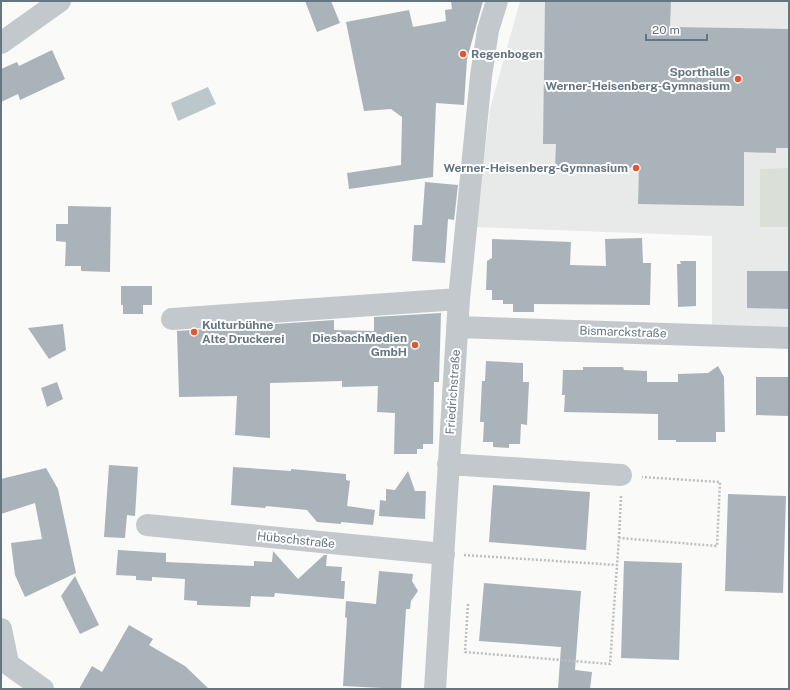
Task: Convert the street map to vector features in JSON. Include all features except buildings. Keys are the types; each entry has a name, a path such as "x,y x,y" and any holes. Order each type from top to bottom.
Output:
{"street":[{"path":"1,43 60,1"},
{"name":"Friedrichstraße","path":"435,689 459,299 481,76 488,30 498,1"},
{"path":"172,320 459,299"},
{"name":"Bismarckstraße","path":"457,327 789,338"},
{"path":"448,464 621,475"},
{"name":"Hübschstraße","path":"147,525 444,554"},
{"path":"1,629 4,661 43,689"}],"path":[{"path":"468,604 465,652 610,664 619,538 621,475 720,482 717,546 619,538"},
{"path":"444,554 617,565"}],"shaded area":[{"name":"Werner-Heisenberg-Gymnasium","path":"520,1 789,1 789,333 712,330 712,236 475,227 490,109"},
{"path":"208,87 216,104 178,121 171,103"},
{"path":"789,168 789,227 760,227 760,169"}],"place":[{"name":"Regenbogen","path":"463,54"},
{"name":"Sporthalle Werner-Heisenberg-Gymnasium","path":"738,79"},
{"name":"Werner-Heisenberg-Gymnasium","path":"636,168"},
{"name":"Kulturbühne Alte Druckerei","path":"194,332"},
{"name":"DiesbachMedien GmbH","path":"415,345"}]}
